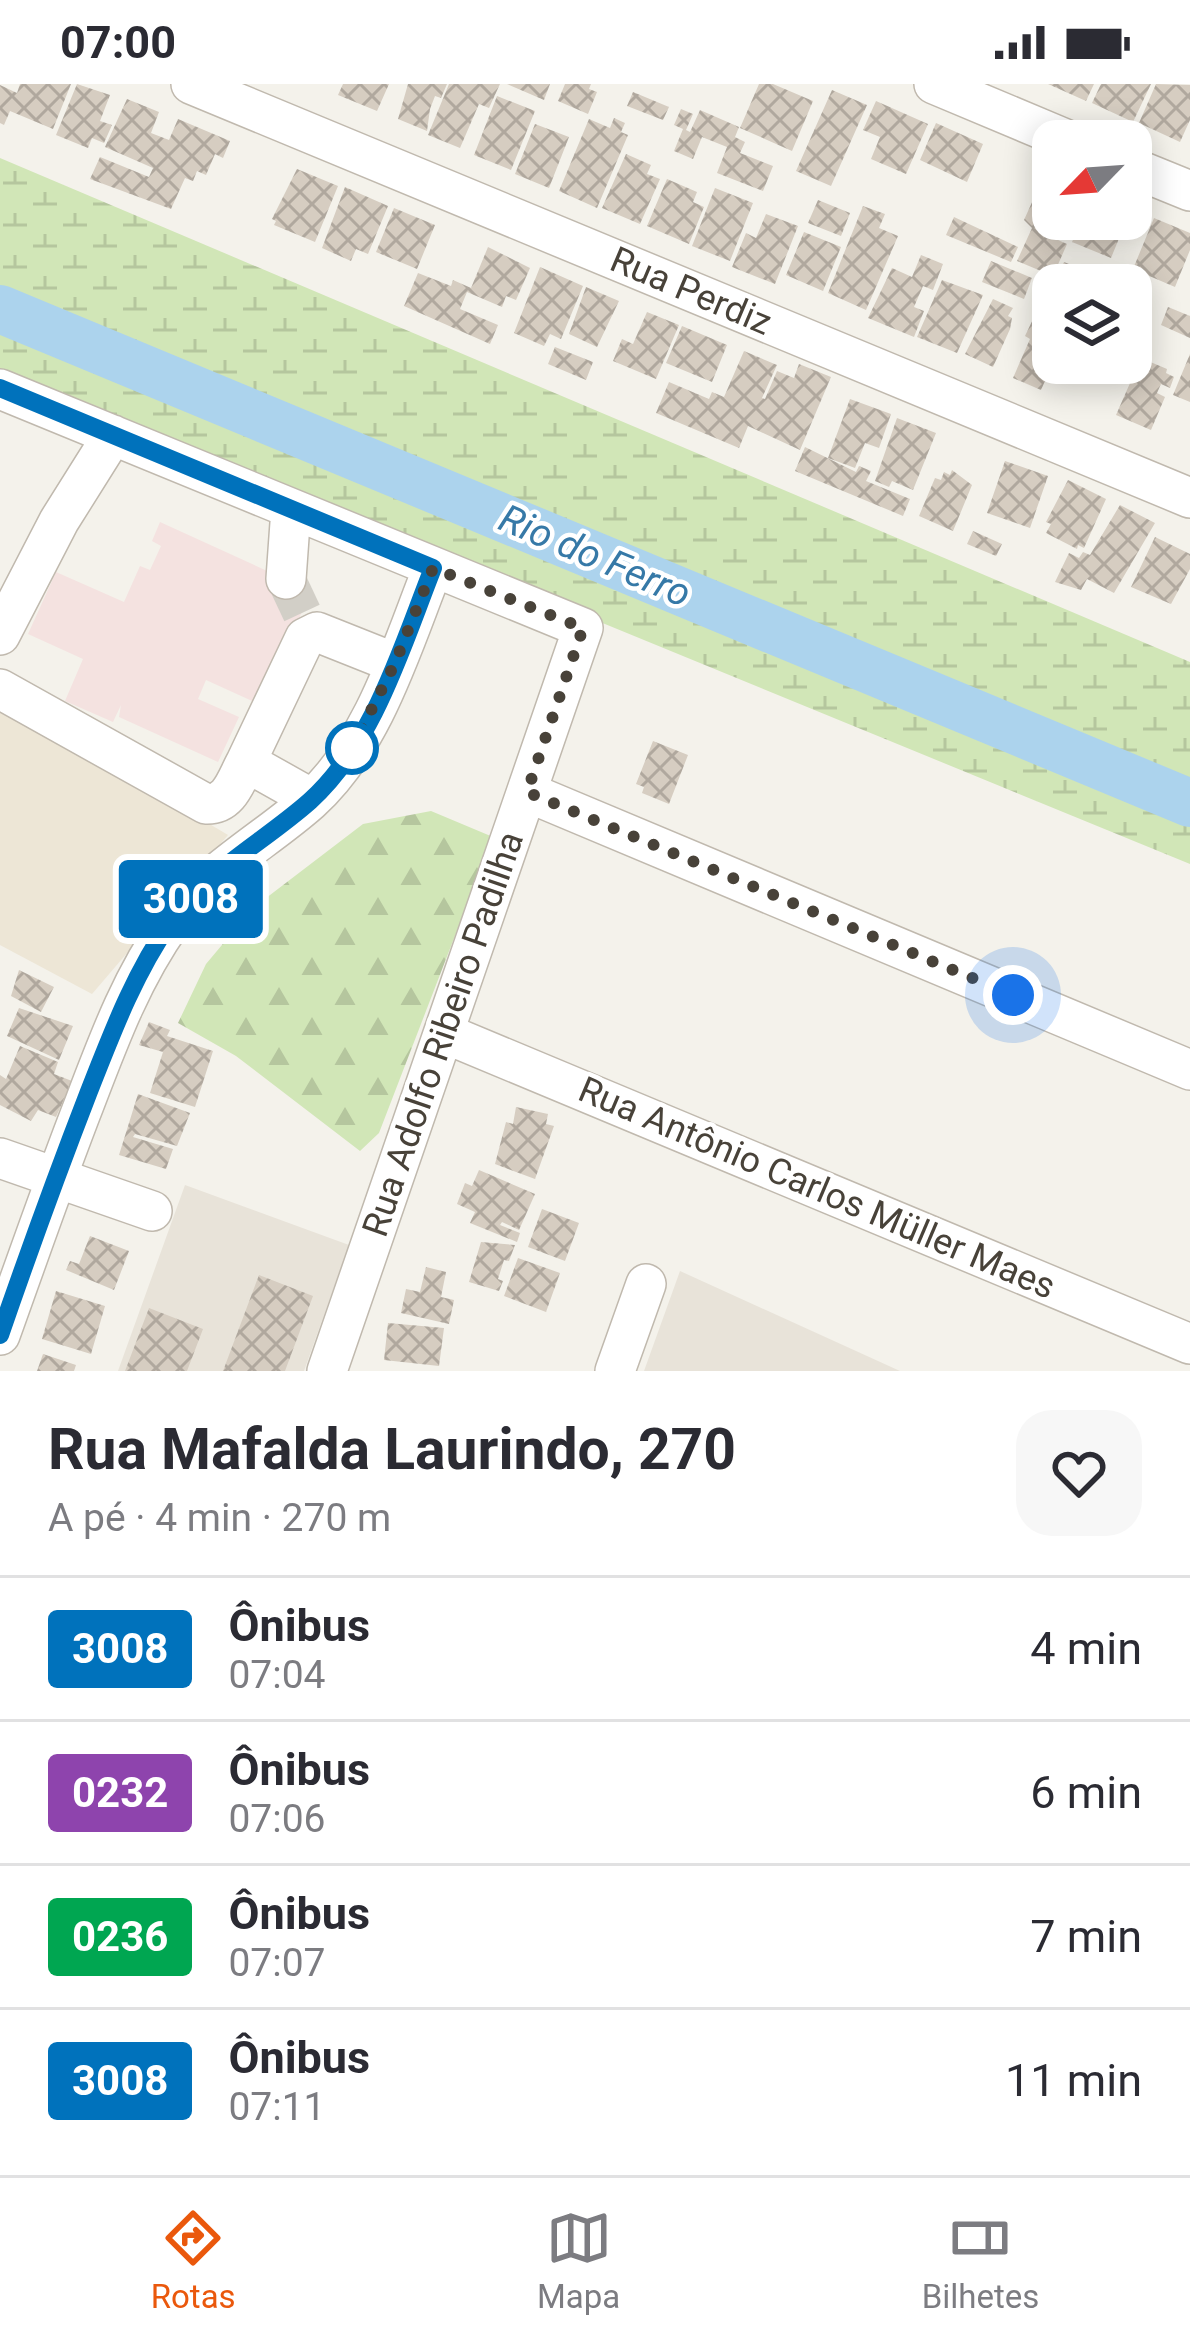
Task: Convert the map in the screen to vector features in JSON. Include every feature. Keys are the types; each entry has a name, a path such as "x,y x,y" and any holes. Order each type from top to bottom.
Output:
{"street":[{"name":"Rua Perdiz","path":"191,84 1190,498"},
{"path":"934,84 1032,125"},
{"path":"1152,176 1190,191"},
{"path":"0,388 433,568 395,663 339,770 312,799 210,880 176,915 127,996 0,1335"},
{"path":"0,635 59,521 113,435"},
{"path":"0,689 206,804 227,797 305,638 291,508"},
{"name":"Rua Adolfo Ribeiro Padilha","path":"327,1371 583,628 433,568"},
{"path":"302,608 395,663"},
{"path":"246,762 312,799"},
{"path":"527,792 1190,1070"},
{"name":"Rua Antônio Carlos Müller Maes","path":"444,1033 1190,1344"},
{"path":"0,1158 152,1210"},
{"path":"616,1371 646,1284"}],"shaded area":[{"path":"160,522 311,591 261,705 206,680 198,699 239,717 218,762 119,717 121,705 113,722 65,701 83,659 28,634 56,572 124,602 140,566 150,570 161,546 152,541"},
{"path":"0,699 228,835 92,994 0,945"},
{"path":"185,1185 349,1245 304,1371 118,1371"},
{"path":"680,1271 900,1371 644,1371"}],"green space":[{"path":"0,158 1190,662 1190,864 0,376"},
{"path":"431,811 493,837 379,1133 360,1151 236,1056 178,1023 206,964 253,908 363,824"}],"building":[{"path":"20,84 71,84 53,129 10,111 4,125 0,123 0,85 17,93"},
{"path":"77,84 110,95 100,121 112,125 104,143 92,138 88,148 56,135"},
{"path":"343,84 389,84 377,111 338,95"},
{"path":"408,84 447,84 441,98 435,96 427,131 398,119"},
{"path":"449,84 500,84 489,108 479,104 460,148 428,135"},
{"path":"507,84 550,84 544,100"},
{"path":"565,84 591,84 589,89 597,92 588,114 558,101"},
{"path":"759,84 773,84 813,101 792,151 740,128"},
{"path":"1048,84 1094,84 1086,101"},
{"path":"1101,84 1151,84 1134,120 1092,103"},
{"path":"1156,84 1190,85 1190,120 1180,142 1152,129 1152,120 1140,120"},
{"path":"832,90 867,105 831,186 796,171"},
{"path":"633,92 669,107 663,120 627,106"},
{"path":"497,96 535,111 511,170 474,155"},
{"path":"127,99 159,112 151,133 169,140 178,119 230,141 223,158 215,154 206,175 197,171 193,181 185,178 171,209 90,179 100,157 149,177 153,168 105,147"},
{"path":"876,101 928,124 906,174 871,159 880,137 863,130"},
{"path":"681,109 693,114 686,130 690,132 700,110 739,127 735,137 745,142 740,153 773,166 763,191 717,173 727,147 702,137 693,159 674,151 683,129 674,125"},
{"path":"614,118 625,123 621,132 628,135 597,208 559,191 589,119 610,128"},
{"path":"936,123 983,144 967,182 920,160"},
{"path":"535,124 569,137 549,188 515,174"},
{"path":"626,154 651,165 647,174 660,179 640,224 602,208"},
{"path":"297,169 338,186 315,242 274,225 272,219"},
{"path":"667,179 697,192 693,202 704,207 689,244 647,226"},
{"path":"345,187 388,206 368,254 356,249 351,261 322,248"},
{"path":"715,188 753,203 730,261 692,246"},
{"path":"818,200 850,213 841,236 808,223"},
{"path":"1032,202 1032,228 1024,220"},
{"path":"863,206 885,214 879,228 898,236 866,310 828,293"},
{"path":"394,208 435,225 417,269 376,252"},
{"path":"766,214 798,226 775,284 732,267 746,233 756,238"},
{"path":"954,217 1018,247 1011,262 946,235"},
{"path":"1154,218 1190,233 1190,250 1175,287 1152,277 1152,264 1135,264 1145,240 1152,240"},
{"path":"1032,228 1032,240 1067,244 1058,264 1032,267 1017,261"},
{"path":"804,232 841,247 823,291 786,275"},
{"path":"1073,240 1118,240 1111,258"},
{"path":"488,247 530,268 516,300 506,296 502,307 467,292 460,309 498,325 490,344 404,306 418,273 471,288"},
{"path":"921,255 943,264 933,290 923,286 914,307 924,311 914,337 868,318 892,268 912,277"},
{"path":"991,261 1032,278 1024,299 982,282"},
{"path":"540,267 583,286 561,339 550,334 544,346 514,333"},
{"path":"942,280 983,295 957,353 917,337"},
{"path":"586,287 619,301 597,347 569,334"},
{"path":"993,299 1013,308 1008,316 1012,318 1010,329 993,367 965,354"},
{"path":"1168,307 1190,316 1190,338 1161,325"},
{"path":"647,312 679,325 656,379 613,361 622,339 633,344"},
{"path":"1032,321 1032,384 1044,384 1041,390 1013,378 1030,339 1025,336"},
{"path":"682,326 727,345 712,382 666,363"},
{"path":"555,347 593,362 586,380 548,364"},
{"path":"744,351 777,365 765,399 777,371 794,378 799,364 831,377 800,450 748,426 739,448 656,413 669,382 709,399 712,392 724,397"},
{"path":"1190,354 1190,402 1173,395"},
{"path":"1152,363 1174,377 1170,388 1161,384 1157,393 1165,397 1151,430 1116,415 1130,384 1152,384"},
{"path":"850,399 891,414 879,448 865,443 855,468 828,458"},
{"path":"897,418 936,433 913,490 892,481 889,487 875,481"},
{"path":"805,447 856,472 859,466 871,471 866,481 910,499 903,516 795,471"},
{"path":"1005,461 1048,476 1030,528 987,513"},
{"path":"952,470 972,485 953,531 919,516 935,478 941,480 944,472 950,475"},
{"path":"1068,480 1106,499 1084,548 1046,533 1051,524 1046,522"},
{"path":"1120,505 1155,523 1114,593 1087,579 1081,590 1055,582 1069,553 1079,558 1083,552 1090,555"},
{"path":"973,531 1002,544 996,556 967,544"},
{"path":"1155,537 1190,554 1190,569 1171,604 1131,587"},
{"path":"653,741 688,755 669,804 642,793 644,787 636,784"},
{"path":"19,970 54,987 41,1012 11,996"},
{"path":"19,1008 73,1026 59,1060 7,1036"},
{"path":"149,1022 170,1030 167,1036 213,1051 195,1107 150,1093 163,1052 139,1045"},
{"path":"20,1046 58,1062 54,1074 72,1081 56,1117 38,1110 31,1121 0,1105 0,1075 6,1079"},
{"path":"138,1094 190,1113 177,1146 133,1137 173,1149 166,1169 119,1155"},
{"path":"516,1107 548,1114 546,1124 554,1126 535,1179 495,1164 506,1122 513,1124"},
{"path":"479,1170 535,1194 519,1230 500,1225 520,1233 517,1242 470,1223 475,1212 457,1204 465,1183 472,1186"},
{"path":"542,1209 579,1223 565,1261 528,1247"},
{"path":"90,1236 129,1251 114,1290 66,1270 70,1261 79,1264"},
{"path":"481,1242 515,1245 509,1261 504,1260 499,1291 469,1282"},
{"path":"518,1258 560,1273 546,1312 504,1296"},
{"path":"426,1267 446,1272 441,1297 454,1300 449,1324 401,1313 406,1289 420,1292"},
{"path":"259,1275 313,1296 285,1371 223,1371"},
{"path":"56,1291 105,1306 91,1354 42,1339"},
{"path":"149,1308 203,1329 187,1371 125,1371"},
{"path":"388,1323 444,1328 439,1366 384,1360"},
{"path":"43,1354 76,1365 74,1371 37,1371"}],"waterway":[{"name":"Rio do Ferro","path":"0,309 1190,803"}],"tunnel":[{"path":"286,579 302,613"}],"bus line":[{"name":"3008","path":"0,388 433,568 395,663 339,770 312,799 210,880 176,915 148,956 106,1046 0,1335"}],"route":[{"path":"352,748 395,663 433,568 583,628 527,792 1013,995"}]}
